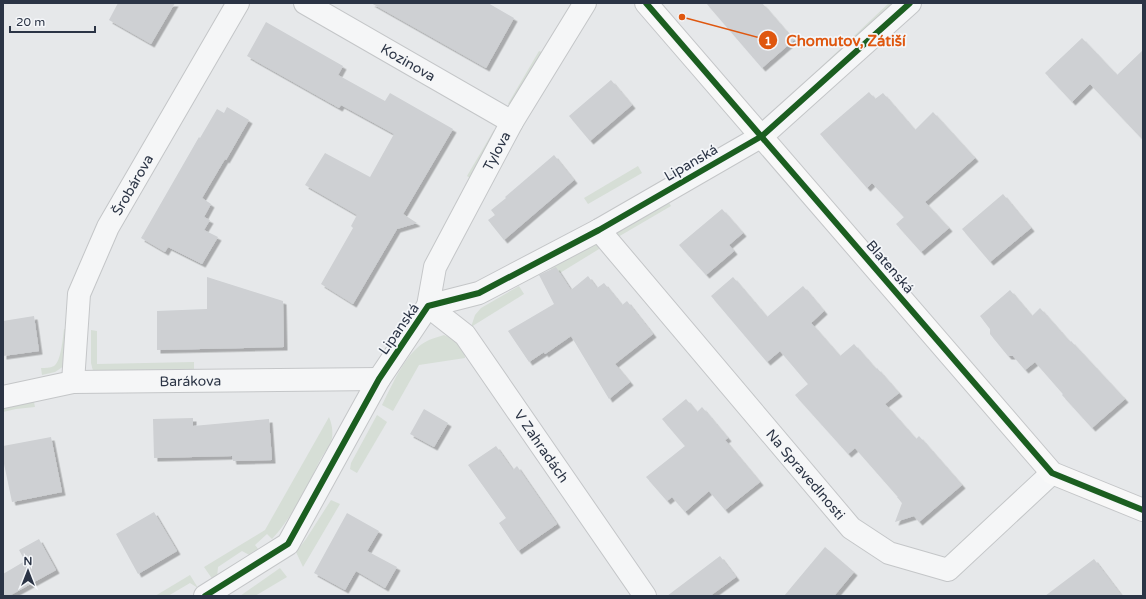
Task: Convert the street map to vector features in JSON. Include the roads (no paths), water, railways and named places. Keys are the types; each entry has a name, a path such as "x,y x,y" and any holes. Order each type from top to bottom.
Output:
{"street":[{"name":"Šrobárova","path":"73,382 79,294 90,267 108,227 238,3"},
{"name":"Kozinova","path":"305,3 512,122"},
{"name":"Tylova","path":"428,306 435,267 512,122 584,3"},
{"name":"Blatenská","path":"646,3 1052,473 1143,510"},
{"name":"Lipanská","path":"205,596 288,544 379,379 428,306 478,293 599,230 762,136 910,3"},
{"name":"Na Spravedlnosti","path":"599,230 851,528 889,553 948,570 1052,473"},
{"name":"V Zahradách","path":"428,306 465,334 644,596"},
{"name":"Barákova","path":"3,397 73,382 379,379"}],"place":[{"name":"Chomutov, Zátiší","path":"682,17"}]}
